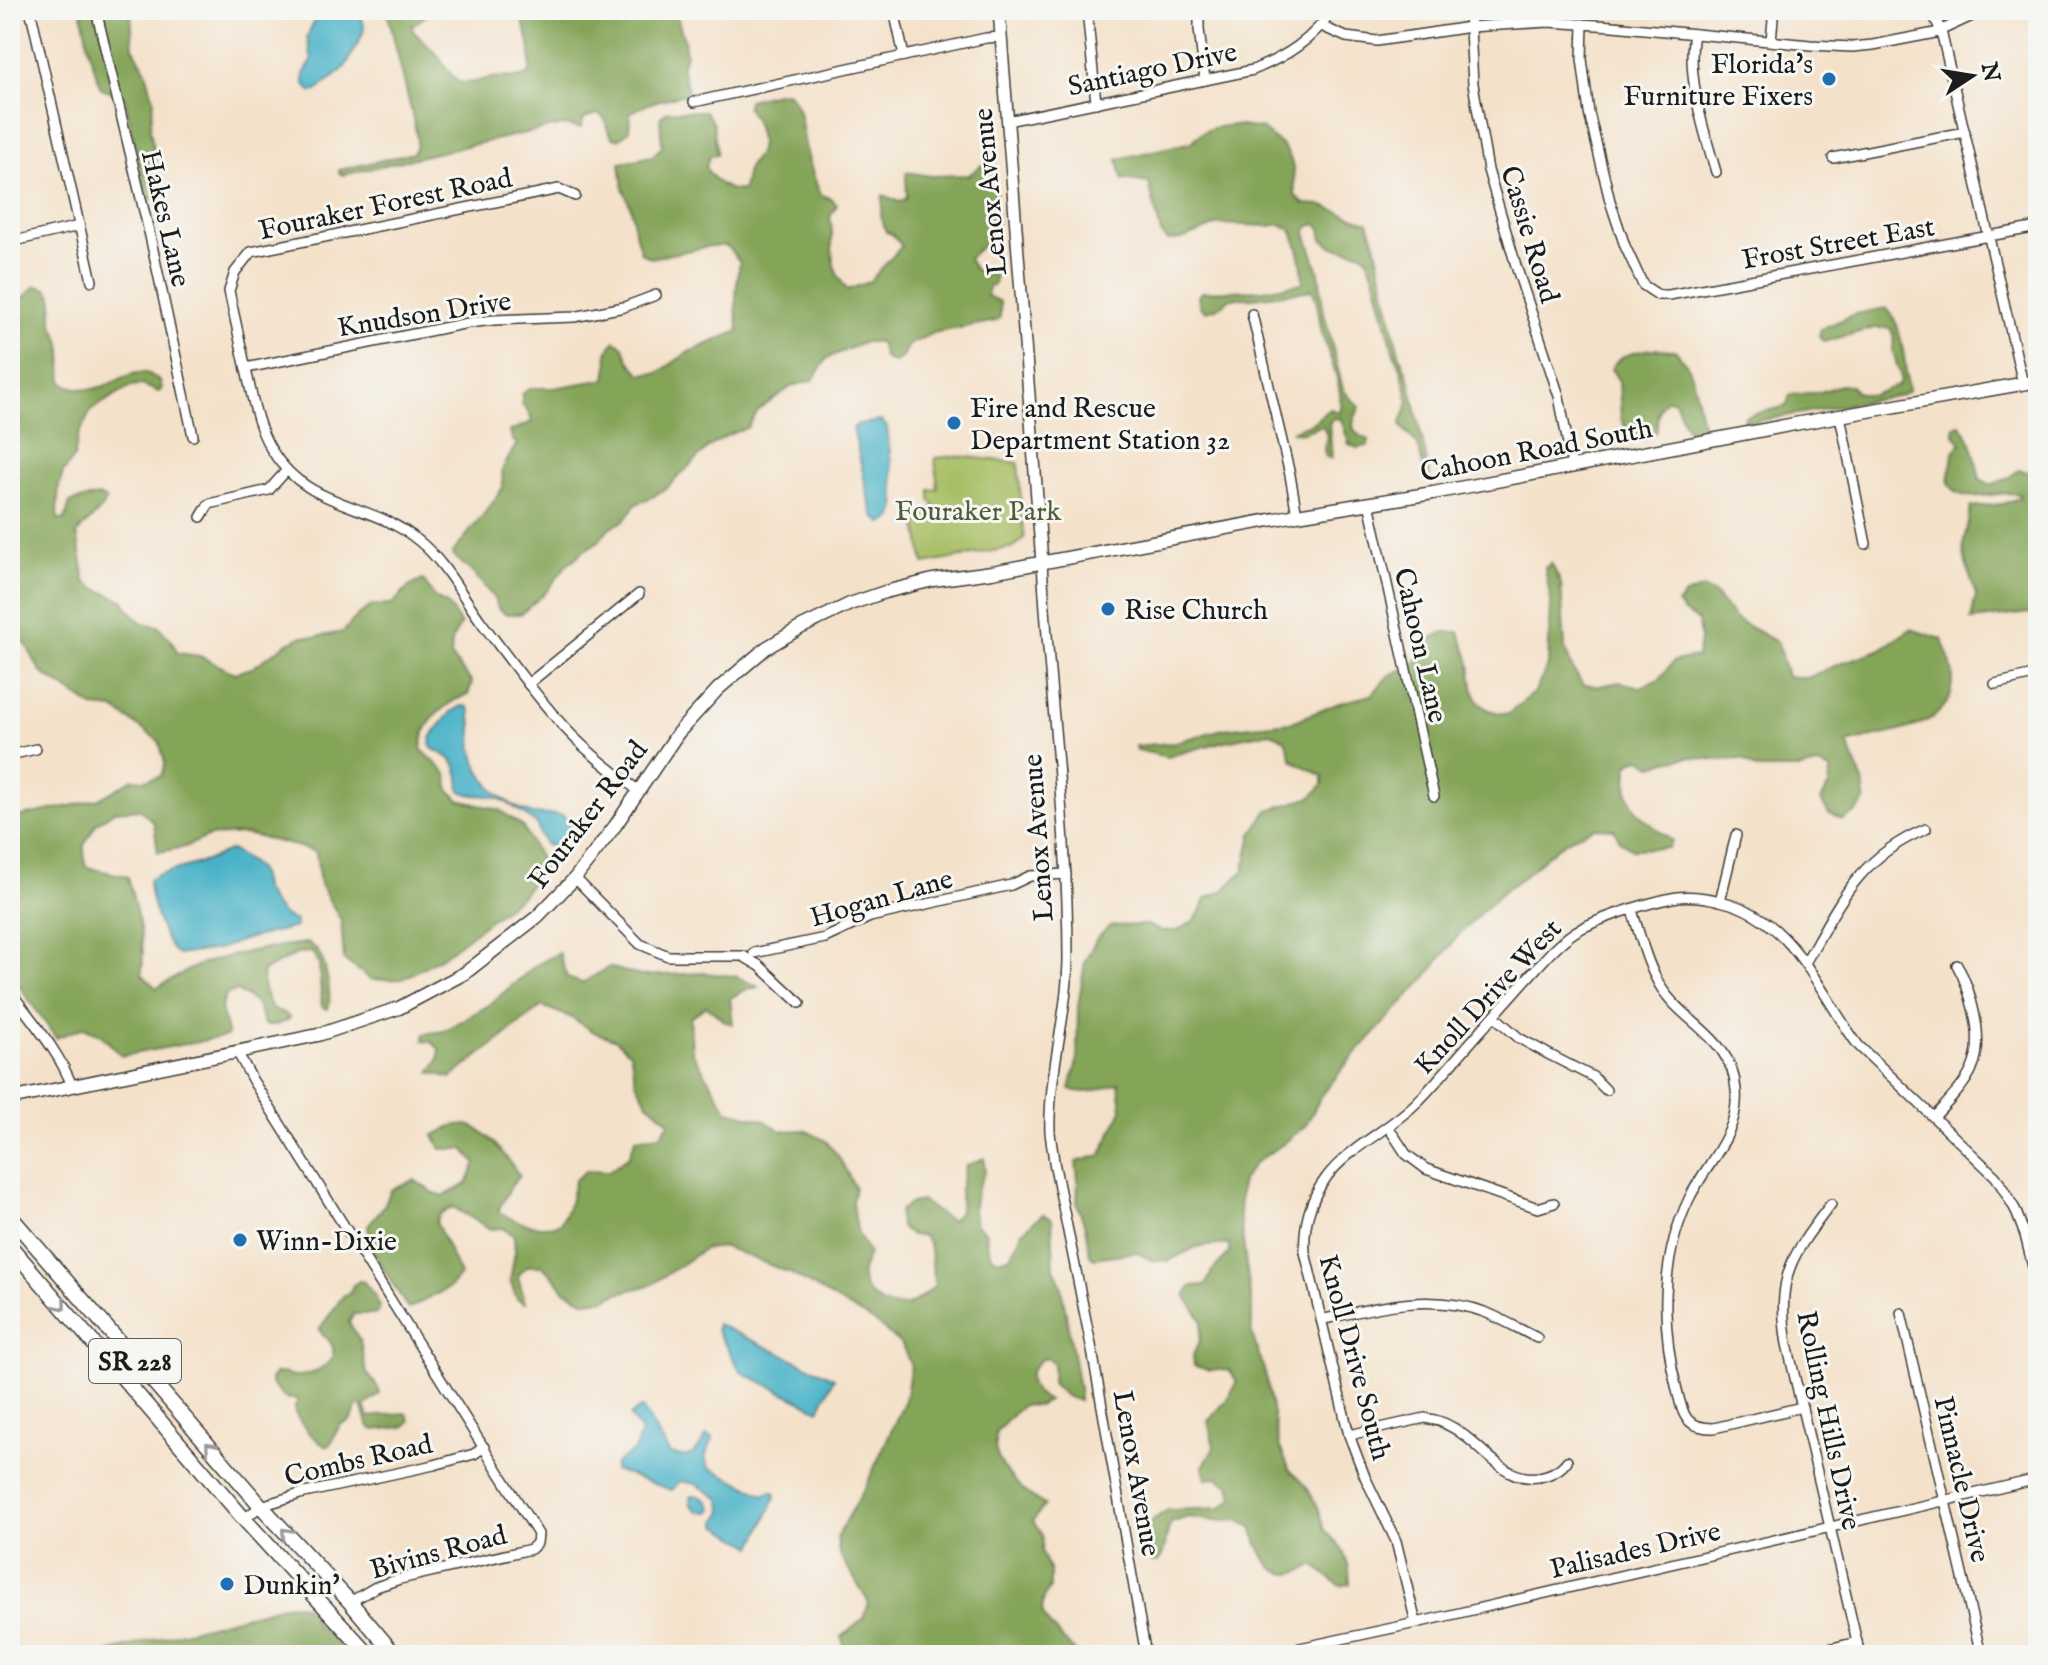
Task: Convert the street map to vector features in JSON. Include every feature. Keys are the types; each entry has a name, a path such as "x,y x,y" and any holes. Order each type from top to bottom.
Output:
{"main road":[{"name":"Cahoon Road South","path":"1042,562 2038,381"},
{"name":"Fouraker Road","path":"10,1099 325,1033 389,1012 420,998 465,973 537,917 599,848 678,733 718,689 766,648 850,604 885,592 933,580 1042,562"},
{"name":"SR 228","path":"10,1216 261,1506 395,1655"},
{"name":"SR 228","path":"10,1246 244,1519 369,1655"}],"street":[{"path":"29,10 92,281"},
{"name":"Hakes Lane","path":"96,10 150,236 193,436"},
{"path":"894,10 904,56"},
{"name":"Lenox Avenue","path":"999,10 1066,874 1068,962 1050,1132 1146,1655"},
{"path":"1087,10 1096,103"},
{"path":"1199,10 1205,80"},
{"name":"Santiago Drive","path":"1007,121 1244,73 1310,38 1332,10"},
{"name":"Cassie Road","path":"1469,10 1477,112 1488,170 1559,396 1572,466"},
{"path":"1771,10 1771,40"},
{"path":"1931,10 1941,31 2023,384"},
{"path":"1321,26 1346,37 1377,41 1470,27 1532,23 1583,24 1852,47 1941,31 1985,10"},
{"name":"Frost Street East","path":"1583,24 1581,45 1587,99 1602,171 1637,274 1647,289 1658,295 2038,227"},
{"path":"1694,34 1692,52 1696,92 1716,172"},
{"path":"694,102 1001,37"},
{"path":"1833,158 1965,132"},
{"name":"Fouraker Forest Road","path":"575,196 559,189 251,252 235,272 229,291 258,421 272,451 287,470 304,486 392,523 419,541 441,565 528,684 566,730 600,762 639,791"},
{"path":"10,242 79,226"},
{"name":"Knudson Drive","path":"246,368 468,323 574,317 624,307 656,295"},
{"path":"1252,314 1297,515"},
{"path":"1840,416 1866,544"},
{"path":"201,517 209,504 269,490 287,470"},
{"name":"Cahoon Lane","path":"1369,503 1434,796"},
{"path":"528,684 639,594"},
{"path":"1995,684 2038,674"},
{"path":"10,755 36,749"},
{"path":"1805,963 1852,882 1908,836 1926,829"},
{"path":"1720,901 1736,835"},
{"name":"Hogan Lane","path":"754,953 825,938 870,917 1011,885 1030,876 1066,874"},
{"path":"575,878 640,944 668,956 743,956 760,966 800,1003"},
{"name":"Knoll Drive West","path":"1389,1128 1415,1104 1567,938 1592,924 1673,898 1694,896 1720,901 1746,909 1785,937 1858,1045 1985,1166 2005,1190 2034,1252 2038,1287"},
{"path":"1632,910 1659,985 1673,1004 1718,1045 1728,1062 1736,1087 1737,1106 1730,1133 1690,1199 1671,1255 1666,1283 1666,1331 1680,1400 1687,1420 1700,1428 1714,1428 1802,1407"},
{"path":"1934,1117 1966,1080 1978,1052 1978,1029 1966,980 1957,965"},
{"path":"10,991 51,1047 72,1086"},
{"path":"1494,1016 1519,1038 1593,1077 1606,1090"},
{"path":"238,1053 484,1447"},
{"path":"1389,1128 1406,1154 1426,1169 1538,1208 1554,1203"},
{"name":"Knoll Drive South","path":"1389,1128 1343,1159 1325,1178 1313,1199 1306,1222 1305,1246 1349,1435 1396,1541 1416,1623"},
{"name":"Rolling Hills Drive","path":"1831,1204 1799,1247 1790,1265 1782,1305 1802,1407 1860,1655"},
{"path":"1321,1320 1417,1301 1442,1303 1485,1312 1537,1338"},
{"name":"Pinnacle Drive","path":"1901,1313 1981,1655"},
{"path":"1349,1435 1425,1418 1438,1420 1464,1434 1505,1470 1518,1476 1544,1476 1563,1467 1567,1461"},
{"name":"Combs Road","path":"244,1519 261,1506 300,1494 434,1465 474,1454 484,1447"},
{"name":"Bivins Road","path":"350,1602 376,1587 400,1579 531,1549 537,1543 538,1534 484,1447"},
{"name":"Palisades Drive","path":"1241,1655 1286,1651 1416,1623 2038,1479"},
{"path":"1804,1655 1857,1642"}],"green space":[{"path":"81,10 131,10 133,47 145,69 154,100 150,129 159,180 156,197 148,201 124,96 101,89"},
{"path":"387,10 436,10 412,25 413,31 439,56 458,82 467,83 521,77 530,73 531,56 518,10 570,10 574,19 600,10 617,14 627,10 675,10 684,40 686,55 681,66 687,94 658,101 630,113 629,131 619,139 613,138 605,119 598,114 584,118 581,128 563,125 343,175 339,170 413,153 416,147 415,127"},
{"path":"787,92 798,110 820,194 837,205 830,217 833,259 847,290 869,282 902,246 892,234 886,232 881,216 883,195 899,202 907,198 906,172 931,176 969,175 987,161 995,166 997,232 968,259 975,270 995,275 994,285 988,288 987,296 1000,302 1000,317 996,321 933,333 908,345 902,357 894,363 884,358 880,342 865,342 827,358 813,380 792,386 759,410 747,428 709,447 670,485 636,504 624,521 609,528 599,541 566,566 546,592 521,614 506,614 499,610 493,597 475,575 452,554 503,487 502,470 517,443 512,440 510,431 532,422 529,412 522,405 522,394 531,388 554,388 606,379 607,352 615,341 623,346 630,362 641,374 658,373 689,352 739,331 736,296 740,262 727,246 711,246 651,258 641,253 623,188 620,163 652,156 662,147 660,118 667,111 705,111 713,123 717,154 709,157 706,168 721,185 742,190 760,143 756,124 747,107 748,100"},
{"path":"1233,125 1263,129 1284,148 1292,164 1295,195 1304,204 1320,205 1368,222 1399,354 1410,381 1430,477 1425,476 1418,445 1402,427 1409,402 1367,257 1360,252 1333,247 1323,240 1321,228 1316,224 1308,227 1306,233 1319,272 1323,309 1343,389 1360,407 1353,427 1369,440 1368,446 1357,448 1349,444 1341,419 1334,418 1329,423 1332,458 1326,457 1327,435 1323,426 1304,432 1292,431 1313,423 1331,409 1340,413 1338,382 1312,290 1231,298 1217,308 1206,311 1200,307 1198,297 1201,292 1263,290 1303,283 1300,256 1291,229 1280,224 1219,224 1182,239 1167,241 1161,233 1149,183 1122,179 1118,159 1192,142 1205,131"},
{"path":"36,286 48,290 53,298 52,320 62,349 63,383 89,389 140,373 149,374 160,381 162,388 159,392 142,385 131,386 91,410 78,437 74,457 63,473 59,486 59,520 65,519 70,503 74,501 99,496 106,500 77,534 85,581 123,600 142,623 158,626 178,653 200,656 234,673 252,668 302,636 343,632 358,615 373,605 391,605 410,586 423,580 435,598 447,604 461,624 452,639 451,657 472,682 468,695 439,712 425,731 421,749 447,774 449,790 459,800 500,810 522,826 544,866 522,895 445,955 403,979 372,980 344,960 341,920 320,885 316,852 246,834 209,836 185,847 158,852 154,823 140,809 114,811 96,824 84,845 85,866 128,877 140,927 142,974 156,988 196,966 214,960 254,950 308,943 324,963 329,988 328,1009 322,1007 319,965 312,952 299,953 263,971 263,986 272,1009 290,1018 284,1022 264,1025 256,1004 237,991 226,994 221,1008 228,1036 122,1056 101,1035 84,1027 56,1038 10,973 10,818 99,799 133,779 161,776 165,763 159,741 114,709 93,707 41,672 25,643 10,629 10,438 20,420 11,397 9,380 10,296 23,298"},
{"path":"1886,308 1899,334 1908,391 1902,395 1746,423 1743,420 1746,416 1787,405 1790,395 1820,392 1841,385 1851,386 1857,392 1870,396 1899,385 1901,378 1893,352 1894,335 1890,328 1874,328 1824,342 1819,337 1821,329 1855,314"},
{"path":"1651,349 1675,350 1689,368 1702,425 1696,432 1691,432 1686,426 1675,401 1667,399 1659,409 1657,431 1642,440 1630,439 1621,418 1619,381 1611,369 1623,357"},
{"path":"1960,425 1971,444 1980,479 1991,485 2019,470 2038,474 2038,612 1971,620 1976,595 1963,546 1971,507 2003,504 2019,498 2020,494 1970,496 1954,490 1949,483 1953,453 1961,443 1954,434 1954,427"},
{"name":"Fouraker Park","path":"959,456 1018,463 1024,538 1014,547 924,564 917,525 935,505 930,500 930,490 938,489 935,458"},
{"path":"1551,563 1561,583 1565,648 1571,666 1583,685 1620,682 1641,687 1659,679 1674,661 1697,657 1700,640 1698,621 1677,604 1685,595 1703,588 1716,595 1735,619 1777,642 1787,676 1807,678 1879,650 1911,629 1942,639 1952,669 1952,689 1945,705 1918,725 1847,743 1864,784 1865,801 1855,813 1843,820 1829,814 1821,801 1829,785 1831,770 1818,765 1799,769 1756,769 1742,759 1691,757 1654,766 1641,758 1629,763 1627,779 1630,801 1642,816 1672,841 1668,848 1632,849 1620,841 1614,829 1595,828 1575,836 1501,893 1461,932 1426,977 1348,1062 1320,1098 1306,1125 1255,1163 1241,1182 1239,1213 1252,1307 1252,1334 1265,1373 1279,1445 1289,1469 1307,1487 1325,1530 1342,1548 1349,1568 1350,1584 1340,1586 1314,1565 1296,1573 1278,1572 1266,1560 1252,1527 1237,1520 1214,1521 1188,1517 1171,1523 1162,1556 1159,1561 1152,1562 1142,1550 1140,1536 1154,1519 1168,1510 1221,1508 1233,1498 1230,1485 1217,1478 1206,1479 1203,1467 1214,1447 1208,1421 1226,1401 1237,1382 1229,1370 1194,1366 1193,1355 1200,1340 1202,1320 1185,1296 1192,1286 1206,1285 1212,1271 1229,1253 1229,1244 1196,1247 1169,1261 1151,1260 1136,1252 1094,1258 1090,1255 1077,1204 1076,1162 1101,1155 1122,1110 1119,1083 1088,1092 1070,1089 1077,1061 1078,1007 1085,961 1097,938 1110,926 1147,925 1160,931 1177,931 1196,919 1207,898 1224,890 1244,870 1252,834 1268,810 1312,797 1323,784 1323,776 1292,760 1285,739 1271,733 1221,742 1167,757 1137,750 1135,746 1172,743 1223,729 1292,722 1339,703 1372,695 1388,676 1416,663 1422,643 1444,632 1459,632 1469,660 1474,692 1481,705 1508,714 1535,692 1548,665 1551,602 1545,568"},
{"path":"559,953 567,978 582,983 609,967 641,976 704,973 735,976 758,987 730,998 733,1024 706,1006 690,1018 692,1052 728,1111 764,1120 781,1131 805,1130 826,1141 839,1157 855,1188 852,1202 858,1234 869,1254 862,1280 876,1300 900,1307 919,1299 935,1286 929,1244 923,1236 911,1235 900,1227 899,1211 911,1203 922,1201 952,1221 960,1210 960,1189 966,1166 984,1158 985,1172 974,1207 975,1224 986,1232 991,1256 999,1260 1011,1256 1023,1231 1043,1214 1052,1219 1054,1267 1061,1285 1079,1401 1065,1396 1052,1383 1053,1363 1046,1357 1038,1362 1030,1378 1034,1390 1048,1401 1038,1406 1022,1405 996,1432 995,1445 999,1460 1009,1475 1023,1490 1045,1505 1033,1521 1043,1537 1042,1552 1050,1572 1050,1588 1044,1597 1042,1612 1050,1626 1078,1655 851,1655 842,1637 863,1619 869,1603 839,1553 837,1537 866,1486 905,1400 911,1366 902,1345 876,1323 790,1273 725,1247 704,1249 651,1285 606,1299 585,1301 564,1290 542,1266 527,1266 518,1276 525,1303 517,1299 510,1281 515,1252 514,1236 502,1228 490,1229 453,1207 440,1214 436,1222 460,1275 450,1287 408,1309 371,1248 368,1225 384,1206 391,1190 414,1180 444,1196 467,1184 476,1163 464,1149 441,1149 434,1135 458,1125 476,1128 485,1134 520,1176 498,1211 520,1222 543,1226 560,1224 570,1203 575,1180 587,1170 609,1171 629,1156 636,1138 660,1135 670,1122 648,1103 636,1082 630,1053 616,1040 542,1006 451,1078 430,1072 439,1060 439,1049 432,1042 423,1041 424,1034 444,1031 489,1005 536,965"},
{"path":"359,1281 364,1282 380,1307 376,1314 354,1314 349,1322 360,1341 366,1371 380,1394 365,1406 369,1417 404,1413 410,1421 404,1427 374,1430 369,1427 362,1406 356,1406 352,1418 340,1425 326,1447 300,1421 294,1410 298,1400 282,1395 271,1384 271,1379 279,1373 305,1375 328,1362 332,1357 332,1345 319,1330 343,1296 351,1292 352,1286"},
{"path":"290,1604 308,1609 316,1626 322,1626 346,1655 95,1655"}],"water":[{"path":"319,10 356,10 364,27 345,67 317,91 311,92 304,83 304,74 312,61 307,37"},
{"path":"881,421 887,427 896,508 892,519 882,523 874,517 870,505 853,428 858,424"},
{"path":"462,706 470,711 473,749 486,781 502,798 522,810 533,814 564,816 572,832 564,842 546,845 537,824 508,803 460,790 455,764 430,745 432,736 451,712"},
{"path":"231,850 254,865 273,904 285,917 296,921 296,927 219,949 178,955 167,941 158,920 149,880"},
{"path":"717,1324 834,1378 819,1410 741,1372 716,1329"},
{"path":"640,1408 670,1454 688,1456 709,1436 713,1439 705,1457 708,1467 765,1495 771,1491 776,1493 753,1547 717,1525 723,1511 720,1499 696,1484 680,1481 672,1490 614,1470 615,1464 635,1450 641,1432 630,1416"},
{"path":"697,1495 707,1501 712,1509 710,1512 699,1512 691,1505 690,1497"}],"place":[{"name":"Florida's Furniture Fixers","path":"1829,79"},
{"name":"Fire and Rescue Department Station 32","path":"954,423"},
{"name":"Rise Church","path":"1108,609"},
{"name":"Winn-Dixie","path":"240,1240"},
{"name":"Dunkin'","path":"227,1584"}]}
